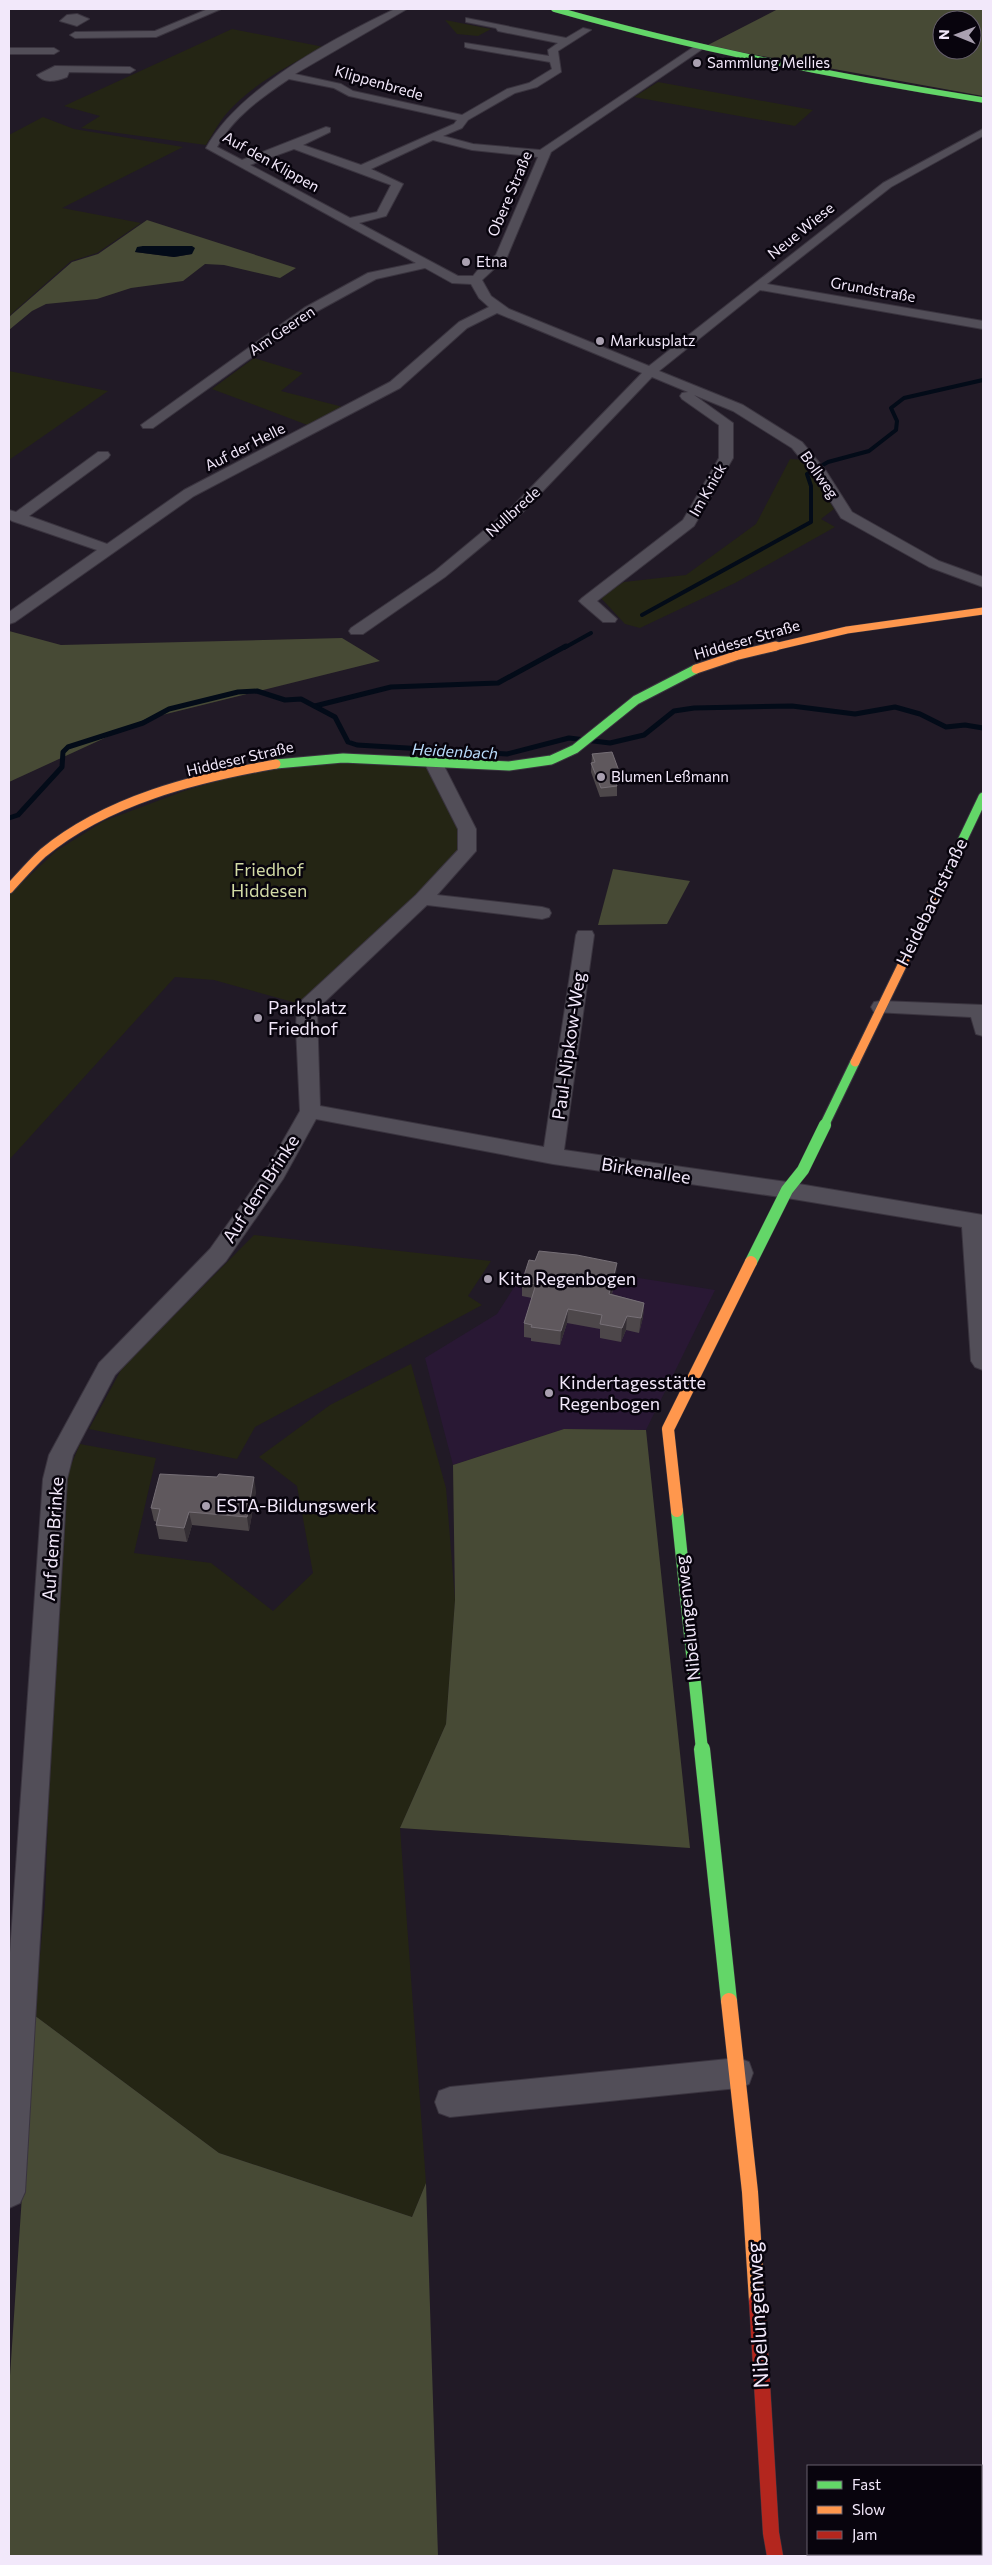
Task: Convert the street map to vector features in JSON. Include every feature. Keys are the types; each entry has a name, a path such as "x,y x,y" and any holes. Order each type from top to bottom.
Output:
{"main road":[{"path":"554,9 698,48 814,72 983,100"},
{"name":"Hiddeser Straße","path":"9,889 48,850 98,818 128,804 216,777 290,760 364,758 516,765 532,763 566,754 596,735 634,701 694,670 724,659 806,637 926,617 983,611"},
{"name":"Heidebachstraße","path":"787,1190 803,1170 983,797"},
{"name":"Nibelungenweg","path":"774,2556 750,2192 668,1428 787,1190"}],"street":[{"path":"77,17 86,9"},
{"path":"9,50 54,51 72,32 156,34 216,9"},
{"name":"Auf den Klippen","path":"402,9 285,75 236,115 211,146 214,151 242,164 456,280 476,280"},
{"path":"470,20 499,26 501,29 566,42"},
{"path":"362,169 432,136 458,126 464,118 511,91 533,85 557,70 553,50 586,30"},
{"path":"468,45 554,60"},
{"name":"Obere Straße","path":"476,280 480,273 500,257 544,154 698,48"},
{"path":"54,51 57,56 52,66 60,69 130,70"},
{"name":"Klippenbrede","path":"285,75 337,86 349,93 464,118"},
{"path":"242,164 294,145 326,130"},
{"name":"Neue Wiese","path":"651,371 887,185 983,132"},
{"path":"432,136 472,147 544,154"},
{"path":"294,145 362,169 397,184 382,214 349,222"},
{"name":"Am Geeren","path":"148,425 308,311 372,276 429,264"},
{"path":"476,280 478,290 497,308 651,371"},
{"name":"Grundstraße","path":"758,286 983,325"},
{"name":"Auf der Helle","path":"9,619 189,494 395,386 463,325 497,308"},
{"name":"Bollweg","path":"651,371 738,408 793,442 809,458 821,474 846,515 934,564 983,582"},
{"name":"Nullbrede","path":"357,631 440,574 516,511 651,371"},
{"name":"Im Knick","path":"608,619 587,601 689,524 726,458 726,423 686,395 680,387 682,384"},
{"path":"13,516 103,455"},
{"path":"13,516 108,549"},
{"path":"310,1111 306,1028 307,1007 423,898 467,851 467,829 433,762"},
{"path":"423,898 542,913"},
{"name":"Paul-Nipkow-Weg","path":"552,1156 585,935"},
{"path":"881,1007 980,1012 983,1029"},
{"name":"Birkenallee","path":"310,1111 552,1156 787,1190 977,1222"},
{"name":"Auf dem Brinke","path":"9,2192 55,1479 61,1455 107,1369 218,1255 275,1174 310,1111"},
{"path":"977,1222 983,1361"},
{"path":"450,2102 738,2073"}],"shaded area":[{"path":"192,246 195,248 192,254 174,257 135,252 137,247"},
{"name":"Kindertagesstätte Regenbogen","path":"531,1261 715,1290 646,1430 564,1429 453,1465 425,1358 497,1314"}],"green space":[{"path":"778,9 983,9 983,96 706,46"},
{"path":"445,20 491,29 478,36 457,34"},
{"path":"232,29 324,47 285,68 237,102 224,117 206,145 81,128 100,116 64,106"},
{"path":"658,82 813,110 795,126 634,97"},
{"path":"43,117 74,129 183,147 62,208 141,223 97,253 71,261 9,316 9,135"},
{"path":"147,220 296,268 280,278 224,265 205,264 183,281 131,288 97,299 46,304 32,311 9,330 9,317 72,262 98,254","holes":["143,246 173,247 192,254 174,257 135,252"]},
{"path":"254,358 303,373 281,391 343,407 310,426 212,389"},
{"path":"9,371 108,391 9,460"},
{"path":"790,459 804,460 834,509 821,519 835,527 735,583 640,628 625,624 600,597 624,582 686,575 756,524"},
{"path":"9,631 61,645 342,638 380,661 146,719 9,782"},
{"name":"Friedhof Hiddesen","path":"328,762 426,768 461,830 459,853 300,1004 214,980 175,977 9,1160 9,895 56,851 104,821 184,791 258,769"},
{"path":"613,869 690,881 667,924 598,925"},
{"path":"254,1235 491,1261 468,1296 482,1305 255,1427 237,1459 89,1429 122,1368"},
{"path":"411,1364 446,1488 455,1600 446,1724 400,1828 426,2183 412,2217 219,2153 34,2015 45,1904 59,1493 80,1444 156,1458 134,1553 211,1563 273,1611 313,1573 297,1486 259,1457 330,1405"},
{"path":"564,1429 646,1430 690,1848 400,1828 446,1724 455,1600 453,1465"},
{"path":"34,2015 219,2153 412,2217 426,2183 438,2556 9,2556 9,2391"}],"building":[{"path":"612,752 619,771 612,772 617,786 601,788 591,763 595,762 592,754"},
{"name":"Kindertagesstätte Regenbogen","path":"539,1251 577,1255 617,1263 609,1294 644,1303 641,1318 627,1316 622,1328 600,1324 602,1315 568,1309 561,1331 531,1327 532,1325 524,1323 536,1284 522,1282 529,1260 535,1261"},
{"name":"ESTA-Bildungswerk","path":"160,1474 217,1477 219,1474 254,1477 247,1517 189,1512 184,1528 156,1525 160,1509 151,1508"}],"waterway":[{"path":"642,615 811,522 811,486 807,474 828,462 869,451 896,430 897,421 891,408 904,398 983,380"},
{"path":"564,648 591,633"},
{"path":"315,706 391,687 498,683 566,646"},
{"name":"Heidenbach","path":"9,818 18,815 62,767 63,752 68,747 143,723 169,709 238,692 257,691 285,700 301,699 335,717 348,742 357,745 507,754 569,738 610,743 644,735 674,711 694,708 792,706 855,714 895,707 920,714 946,727 965,725 983,728"}],"traffic: fast":[{"path":"554,9 660,38 767,62 983,100"},
{"path":"276,764 343,758 509,766 551,760 575,749 636,700 696,669"},
{"path":"942,883 983,797"},
{"path":"751,1262 787,1190 803,1170 855,1062"},
{"path":"677,1511 729,2001"}],"traffic: slow":[{"path":"696,669 738,655 847,630 983,611"},
{"path":"9,889 44,853 72,833 98,819 157,794 188,784 276,764"},
{"path":"855,1062 942,883"},
{"path":"677,1511 668,1429 751,1262"},
{"path":"729,2001 750,2192 757,2301"}],"traffic: jam":[{"path":"757,2301 771,2533 775,2556"}],"place":[{"name":"Sammlung Mellies","path":"697,63"},
{"name":"Etna","path":"466,262"},
{"name":"Markusplatz","path":"600,341"},
{"name":"Blumen Leßmann","path":"601,777"},
{"name":"Parkplatz Friedhof","path":"258,1018"},
{"name":"Kita Regenbogen","path":"488,1279"},
{"name":"Kindertagesstätte Regenbogen","path":"549,1393"},
{"name":"ESTA-Bildungswerk","path":"206,1506"}]}
